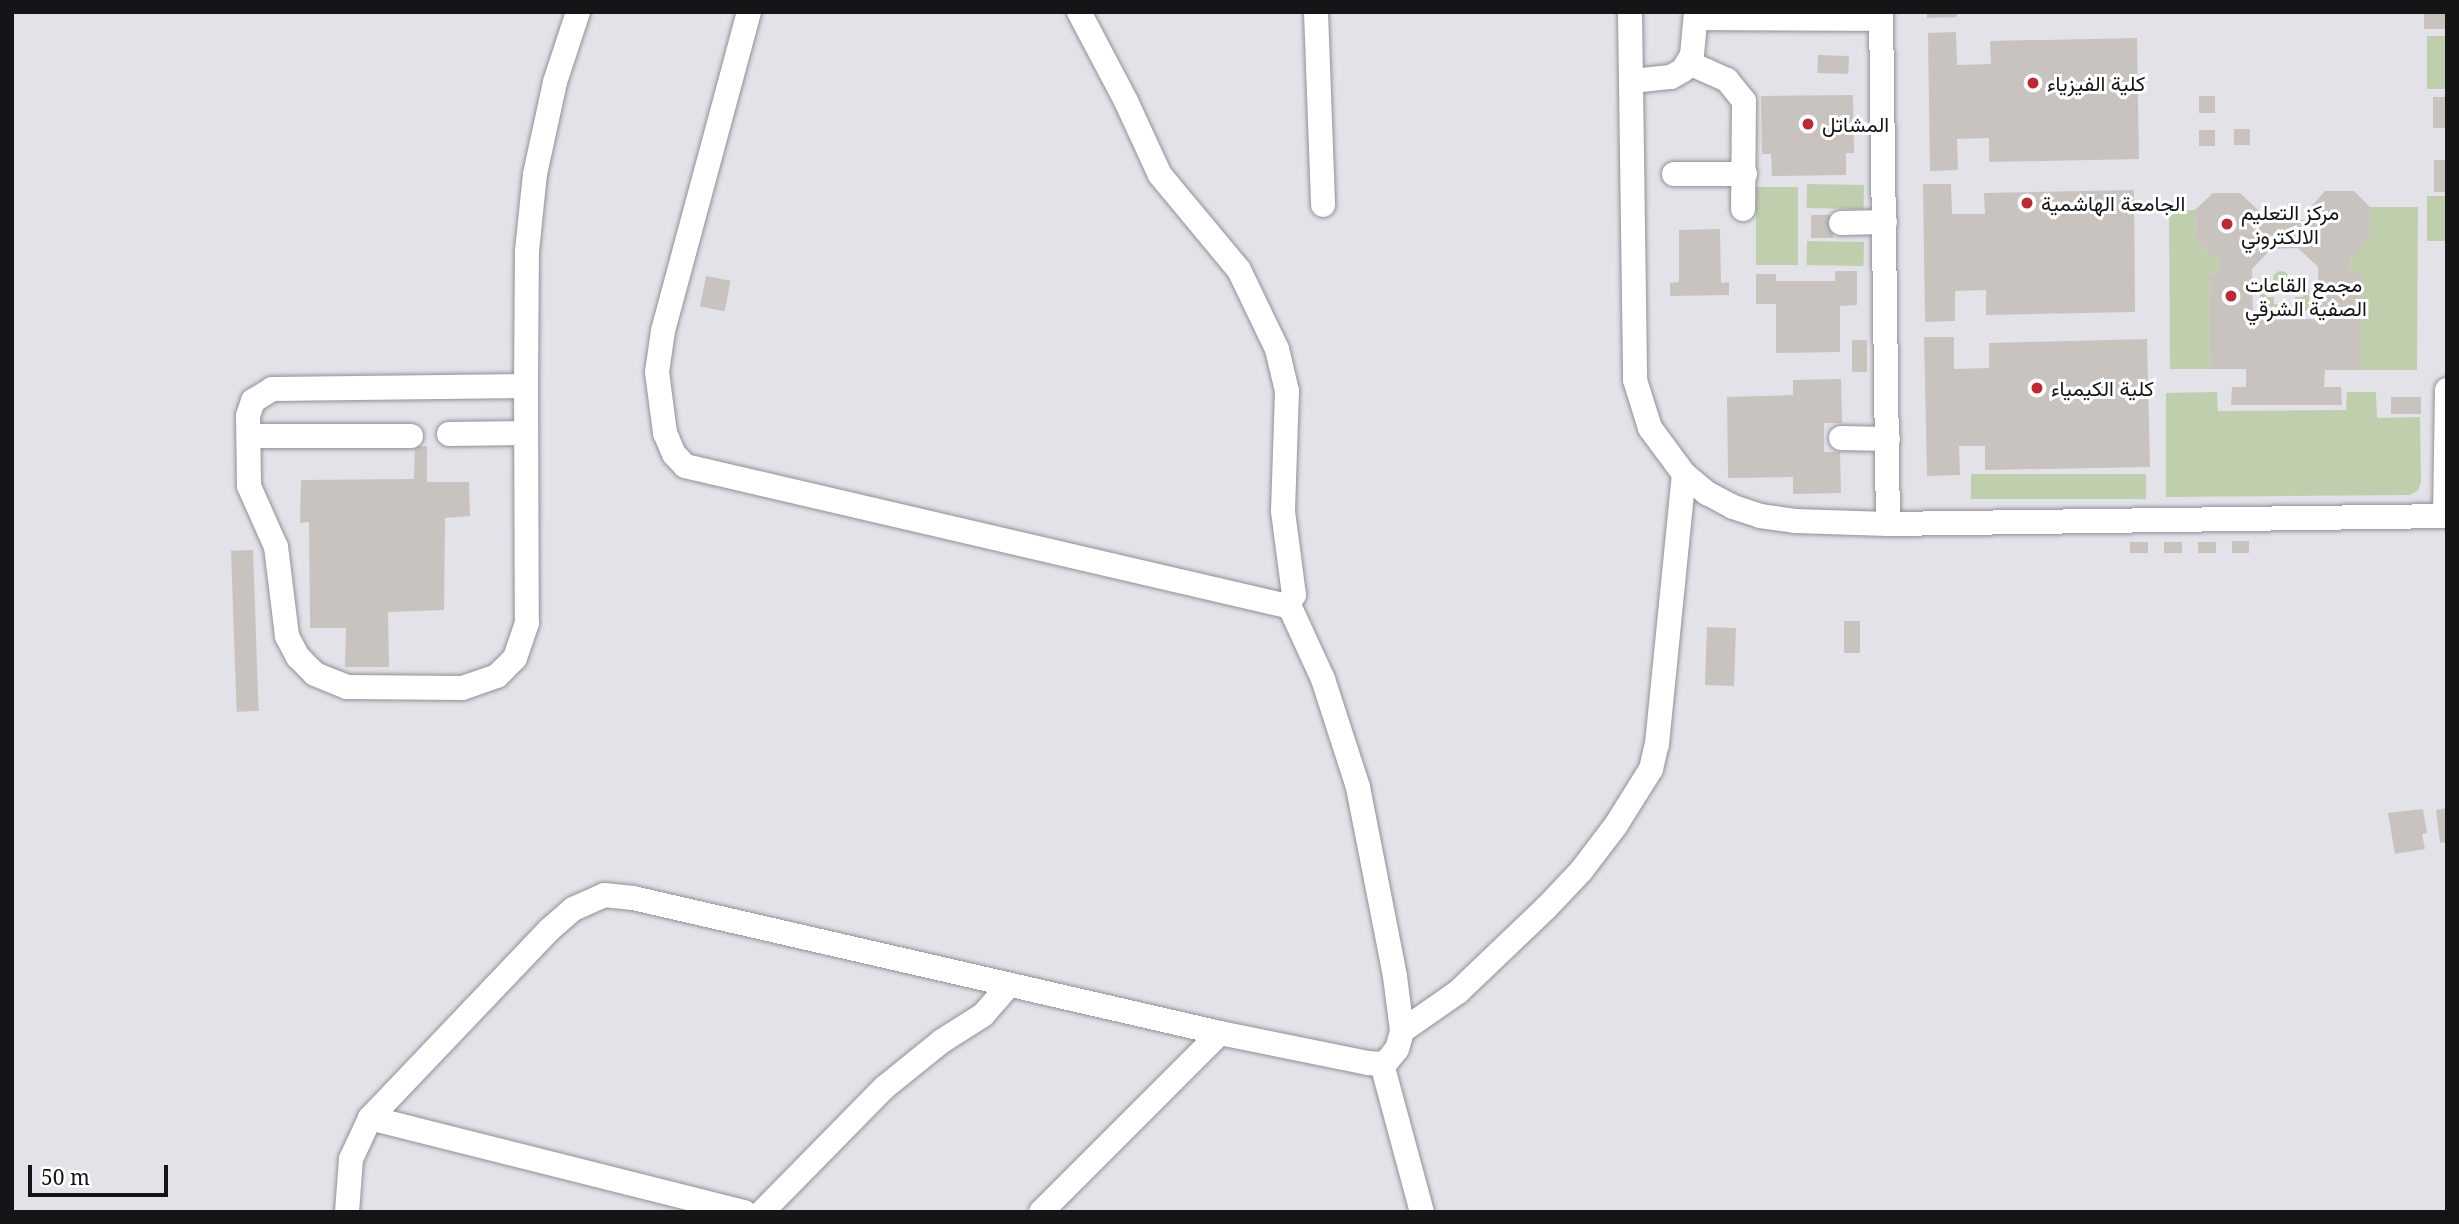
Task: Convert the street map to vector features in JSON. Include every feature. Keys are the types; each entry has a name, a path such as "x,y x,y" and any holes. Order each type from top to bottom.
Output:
{"street":[{"path":"526,386 272,389 253,401 248,416 249,486 275,547 285,625 298,657 315,674 347,687 461,688 497,676 515,658 525,636 526,433 526,386 526,264 535,174 555,82 578,12"},
{"path":"749,12 663,331 657,372 665,433 674,454 684,466 1275,606 1289,605"},
{"path":"1079,12 1126,101 1155,168 1239,270 1277,349 1287,391 1283,511 1294,595 1289,605"},
{"path":"1316,12 1323,205"},
{"path":"1630,12 1635,380 1650,428 1684,474 1707,493 1733,507 1760,516 1795,521 1888,524 2163,523 2446,516 2447,390"},
{"path":"1632,81 1671,77 1689,63 1696,15 1881,16 1888,524"},
{"path":"1689,63 1727,80 1740,93 1747,111 1743,209"},
{"path":"1674,174 1745,174"},
{"path":"1841,223 1885,222"},
{"path":"449,434 526,433"},
{"path":"248,436 411,436"},
{"path":"1841,438 1888,439"},
{"path":"1402,1031 1458,992 1546,908 1581,870 1616,825 1651,768 1657,744 1684,474"},
{"path":"1289,605 1323,679 1358,787 1395,976 1402,1031 1397,1049 1382,1064"},
{"path":"347,1212 351,1159 370,1118 549,930 573,908 604,895 625,896 1220,1033 1382,1064"},
{"path":"762,1212 885,1087 942,1041 983,1015 1009,985"},
{"path":"1041,1212 1220,1033"},
{"path":"1382,1064 1422,1212"},
{"path":"370,1118 744,1212"}],"green space":[{"path":"2427,36 2447,36 2447,89 2427,89"},
{"path":"1807,184 1864,185 1864,209 1807,208"},
{"path":"1756,187 1798,187 1798,265 1756,265"},
{"path":"2427,196 2447,196 2447,241 2427,241"},
{"path":"2370,207 2418,207 2417,370 2361,370 2361,272 2351,272 2350,256 2355,256"},
{"path":"2195,210 2196,240 2214,257 2220,257 2220,273 2209,274 2210,369 2170,369 2169,211"},
{"path":"1807,241 1864,242 1864,266 1807,265"},
{"path":"2278,271 2284,271 2289,279 2287,285 2278,287 2273,282 2273,276"},
{"path":"2260,289 2266,289 2267,297 2274,297 2274,304 2281,305 2281,310 2260,310"},
{"path":"2309,289 2309,311 2288,311 2288,305 2295,305 2295,297 2303,297 2303,290"},
{"path":"2217,392 2218,411 2346,410 2347,392 2376,392 2377,418 2420,417 2421,482 2418,490 2410,495 2166,497 2166,393"},
{"path":"1971,474 2146,474 2146,499 1971,499"}],"building":[{"path":"1927,12 1957,12 1957,17 1927,18"},
{"path":"2424,12 2447,12 2447,29 2424,29"},
{"name":"كلية الفيزياء","path":"1956,32 1957,65 1991,64 1990,41 2137,38 2139,159 1989,162 1989,138 1957,139 1958,170 1930,171 1928,33"},
{"path":"1818,55 1849,56 1848,74 1817,73"},
{"name":"المشاتل","path":"1853,95 1854,153 1846,153 1846,175 1772,176 1771,154 1762,154 1761,96"},
{"path":"2199,96 2215,96 2215,113 2199,113"},
{"path":"2433,97 2447,97 2447,128 2433,128"},
{"path":"2234,129 2250,129 2250,145 2234,145"},
{"path":"2199,130 2215,130 2215,146 2199,146"},
{"path":"2434,160 2447,160 2447,192 2434,192"},
{"path":"1923,184 1951,184 1952,214 1985,214 1984,193 2134,190 2135,312 1986,315 1986,290 1955,291 1955,321 1925,322"},
{"name":"مجمع القاعات الصفية الشرقي","path":"2325,191 2354,191 2370,207 2370,236 2355,256 2350,256 2351,272 2361,272 2361,370 2325,370 2324,387 2341,387 2342,405 2231,405 2232,387 2246,387 2246,369 2210,369 2209,274 2220,273 2220,257 2214,257 2196,240 2195,210 2213,193 2240,193 2259,211 2259,221 2307,220 2310,208","holes":["2298,248 2318,267 2318,319 2253,320 2252,269 2271,249"]},
{"path":"1811,215 1833,215 1833,238 1811,238"},
{"path":"1720,229 1721,283 1729,282 1729,295 1670,296 1670,283 1679,282 1679,230"},
{"path":"1835,271 1857,271 1857,305 1840,306 1840,352 1776,353 1776,304 1756,304 1756,274 1776,274 1776,281 1835,281"},
{"path":"706,276 731,281 725,311 700,306"},
{"name":"كلية الكيمياء","path":"1924,337 1954,337 1954,369 1989,368 1989,343 2147,339 2150,467 1985,470 1985,446 1959,446 1960,475 1927,476"},
{"path":"1852,340 1867,340 1867,372 1852,372"},
{"path":"1841,379 1842,423 1824,423 1824,452 1840,452 1841,493 1793,494 1793,477 1728,478 1727,397 1793,395 1793,380"},
{"path":"2391,397 2421,397 2421,414 2391,414"},
{"path":"415,446 427,446 427,482 469,482 470,516 445,518 444,610 388,612 389,667 345,667 346,628 310,628 309,522 300,523 301,480 414,479"},
{"path":"2232,541 2249,541 2249,553 2232,553"},
{"path":"2130,542 2148,542 2148,553 2130,553"},
{"path":"2164,542 2182,542 2182,553 2164,553"},
{"path":"2198,542 2216,542 2216,553 2198,553"},
{"path":"253,550 259,711 237,712 231,551"},
{"path":"1844,621 1860,621 1860,653 1844,653"},
{"path":"1707,627 1736,628 1734,686 1705,685"},
{"path":"2447,808 2447,842 2440,843 2436,810"},
{"path":"2423,809 2427,833 2422,834 2425,849 2395,854 2388,813"}],"place":[{"name":"كلية الفيزياء","path":"2033,83"},
{"name":"المشاتل","path":"1808,124"},
{"name":"الجامعة الهاشمية","path":"2027,203"},
{"name":"مركز التعليم الالكتروني","path":"2227,224"},
{"name":"مجمع القاعات الصفية الشرقي","path":"2231,296"},
{"name":"كلية الكيمياء","path":"2037,388"}]}
